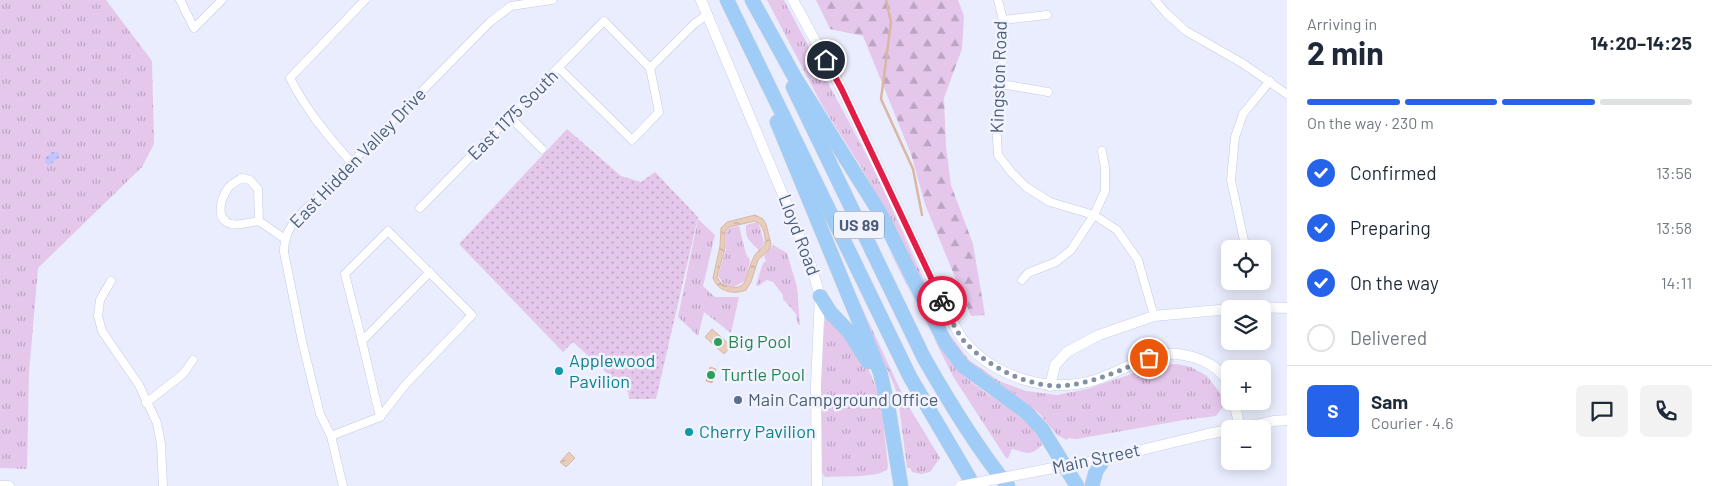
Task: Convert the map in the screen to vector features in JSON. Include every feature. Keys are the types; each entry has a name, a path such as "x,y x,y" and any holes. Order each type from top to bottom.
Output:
{"highway":[{"name":"US 89","path":"752,0 924,358 978,444 1008,486"},
{"path":"752,0 794,76 880,213 946,344 957,359 970,371 1026,412 1042,430 1077,486"},
{"name":"US 89","path":"730,6 910,377 949,442 982,486"},
{"path":"730,6 880,372 890,414 900,486"},
{"path":"820,296 830,312 849,332 882,381"},
{"path":"949,442 974,486"},
{"path":"978,444 1016,486"},
{"path":"1092,486 1096,471 1104,459"}],"street":[{"path":"180,0 194,28 222,0"},
{"path":"351,162 323,131 290,78 364,0"},
{"path":"510,3 552,0"},
{"name":"Lloyd Road","path":"701,0 788,206 811,265 820,296 816,385 817,486"},
{"path":"793,0 842,90 948,314 964,340 986,361 1010,375 1050,386 1068,386 1095,380 1164,354 1187,356 1208,363 1221,373"},
{"name":"Kingston Road","path":"998,0 1003,20 1002,84 996,122 998,155 1026,187 1050,202 1094,214 1117,230 1138,260 1154,316"},
{"path":"1155,0 1166,13 1186,30 1242,63 1287,94"},
{"name":"East Hidden Valley Drive","path":"343,486 331,436 320,414 302,341 284,252 285,239 296,219 510,3"},
{"path":"559,68 632,140 659,112 650,68 694,24 708,14"},
{"path":"1003,20 1047,15"},
{"name":"East 1175 South","path":"420,208 604,22 650,68"},
{"path":"1244,240 1231,180 1235,137 1243,114 1270,81"},
{"path":"1002,84 1048,92"},
{"path":"511,118 542,149"},
{"path":"1022,280 1028,272 1056,262 1071,250 1094,214 1106,191 1102,151"},
{"path":"259,221 258,189 255,183 242,178 234,182 228,189 220,208 221,215 226,221 233,224 259,221 285,239"},
{"path":"331,436 380,417 406,384 472,314 388,231 345,274 380,417"},
{"path":"362,342 430,272"},
{"path":"111,281 100,300 98,316 102,330 139,385 157,423 161,444 162,486"},
{"path":"1271,308 1287,308"},
{"path":"1050,386 1055,365 1067,352 1099,335 1154,316 1221,310"},
{"path":"146,403 183,374 193,360"},
{"path":"1271,422 1287,420"},
{"name":"Main Street","path":"961,486 1104,459 1221,432"},
{"path":"0,486 9,486"}],"green space":[{"path":"0,0 106,0 152,61 154,144 142,167 38,268 29,373 27,469 0,468"},
{"path":"767,0 784,0 875,171 947,331 969,360 999,381 1026,391 1057,395 1087,389 1158,365 1177,364 1191,367 1207,376 1220,393 1221,409 1216,416 1077,439 1068,438 1067,440 1057,435 1039,413 963,357 946,335 889,218 861,167 823,107"},
{"path":"816,0 958,0 964,16 962,49 944,98 946,147 951,185 973,244 985,315 971,316 925,204 911,154 863,36 830,29"},
{"path":"567,129 621,176 641,182 655,172 698,217 656,399 629,399 628,392 573,342 563,352 459,244"},
{"path":"816,209 906,402 940,458 930,472 921,474 912,472 910,468 907,468 898,398 894,385"},
{"path":"698,219 715,235 703,286 715,297 739,297 731,333 704,312 698,336 678,317"},
{"path":"757,222 764,243 759,250 748,239 746,233 746,225"},
{"path":"739,226 746,254 750,260 746,280 734,287 724,284 718,276 726,249 726,233 729,228"},
{"path":"773,245 787,253 797,287 800,325 797,323 796,314 783,299 783,295 773,282 767,280 758,286 756,285 763,263 766,261 764,256"},
{"path":"889,250 898,265 919,308"},
{"path":"825,316 848,340 863,360 872,378 880,402 888,465 887,470 878,474 825,477 821,471 819,396"},
{"path":"931,332 948,359 960,372 1028,424 1042,445 1031,453 1012,449 1008,458 1006,458 954,378"}],"sand":[{"path":"52,152 58,152 60,157 48,166 45,158"}],"water":[{"path":"755,215 763,219 766,224 771,244 769,250 758,260 751,282 746,290 727,291 715,283 713,278 720,246 721,228 727,222","holes":["755,221 763,231 765,244 754,257 746,280 740,286 724,285 717,277 725,248 725,232 729,227"]},
{"name":"Big Pool","path":"712,329 731,346 724,354 705,337"},
{"name":"Turtle Pool","path":"710,367 716,369 712,383 706,381"},
{"path":"569,452 575,458 566,467 560,462"}],"waterway":[{"path":"886,0 891,22 881,99 913,169 922,215"}],"way so far":[{"path":"942,301 964,340 986,361 1010,375 1037,383 1050,386 1068,386 1095,380 1149,358"}],"place":[{"name":"Big Pool","path":"718,342"},
{"name":"Applewood Pavilion","path":"559,371"},
{"name":"Turtle Pool","path":"711,375"},
{"name":"Main Campground Office","path":"738,400"},
{"name":"Cherry Pavilion","path":"689,432"}],"route":[{"path":"826,60 904,218 942,301"}]}
